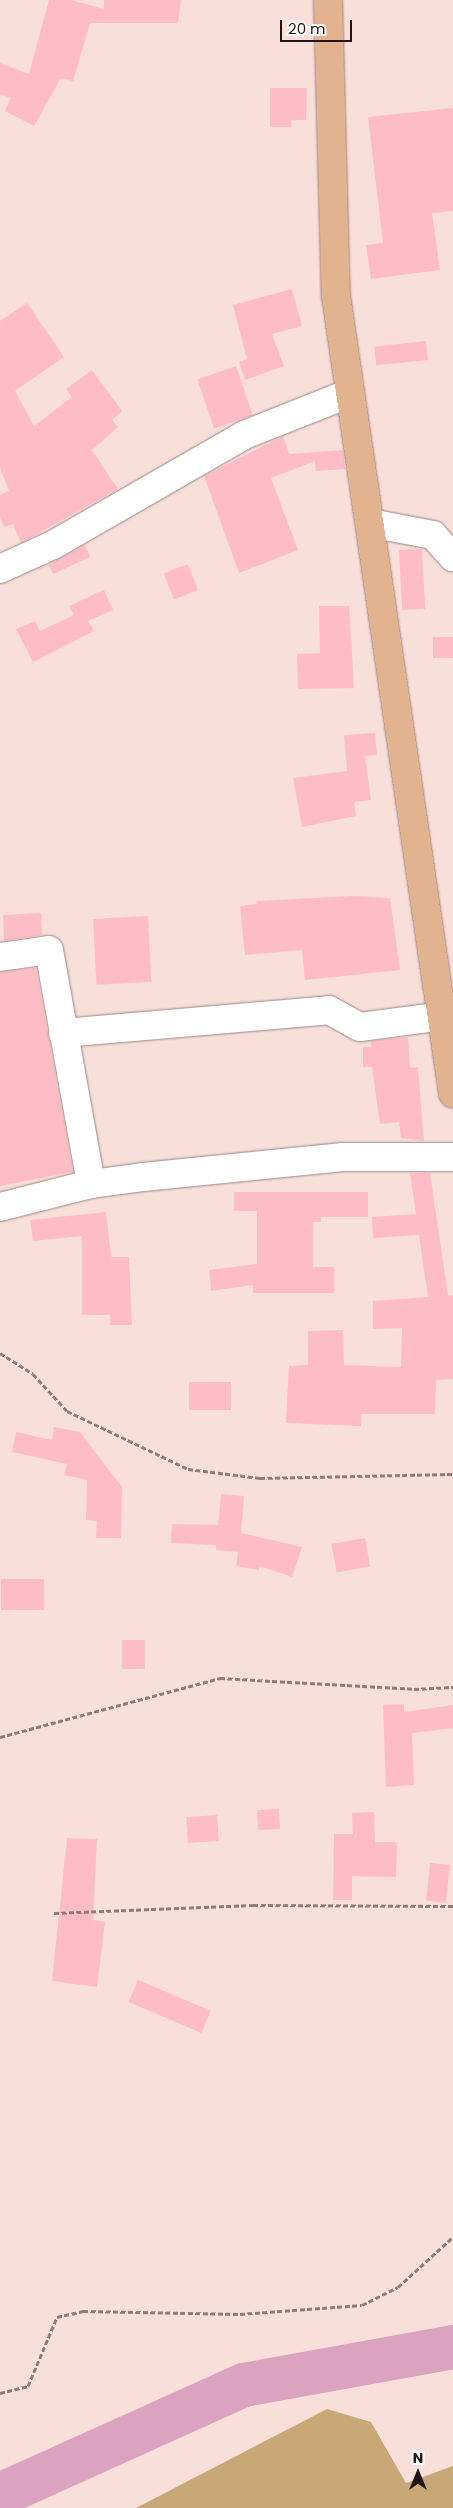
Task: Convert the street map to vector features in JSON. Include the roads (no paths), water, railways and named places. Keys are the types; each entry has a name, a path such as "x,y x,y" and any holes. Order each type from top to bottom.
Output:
{"main road":[{"path":"328,0 336,296 453,1093"}],"street":[{"path":"0,569 53,546 244,434 350,393"},
{"path":"370,523 433,535 453,557"},
{"path":"0,957 48,950 91,1184"},
{"path":"63,1033 328,1010 360,1027 442,1016"},
{"path":"0,1207 91,1184 343,1157 453,1157"}],"waterway":[{"path":"0,2495 244,2385 453,2347"}]}
